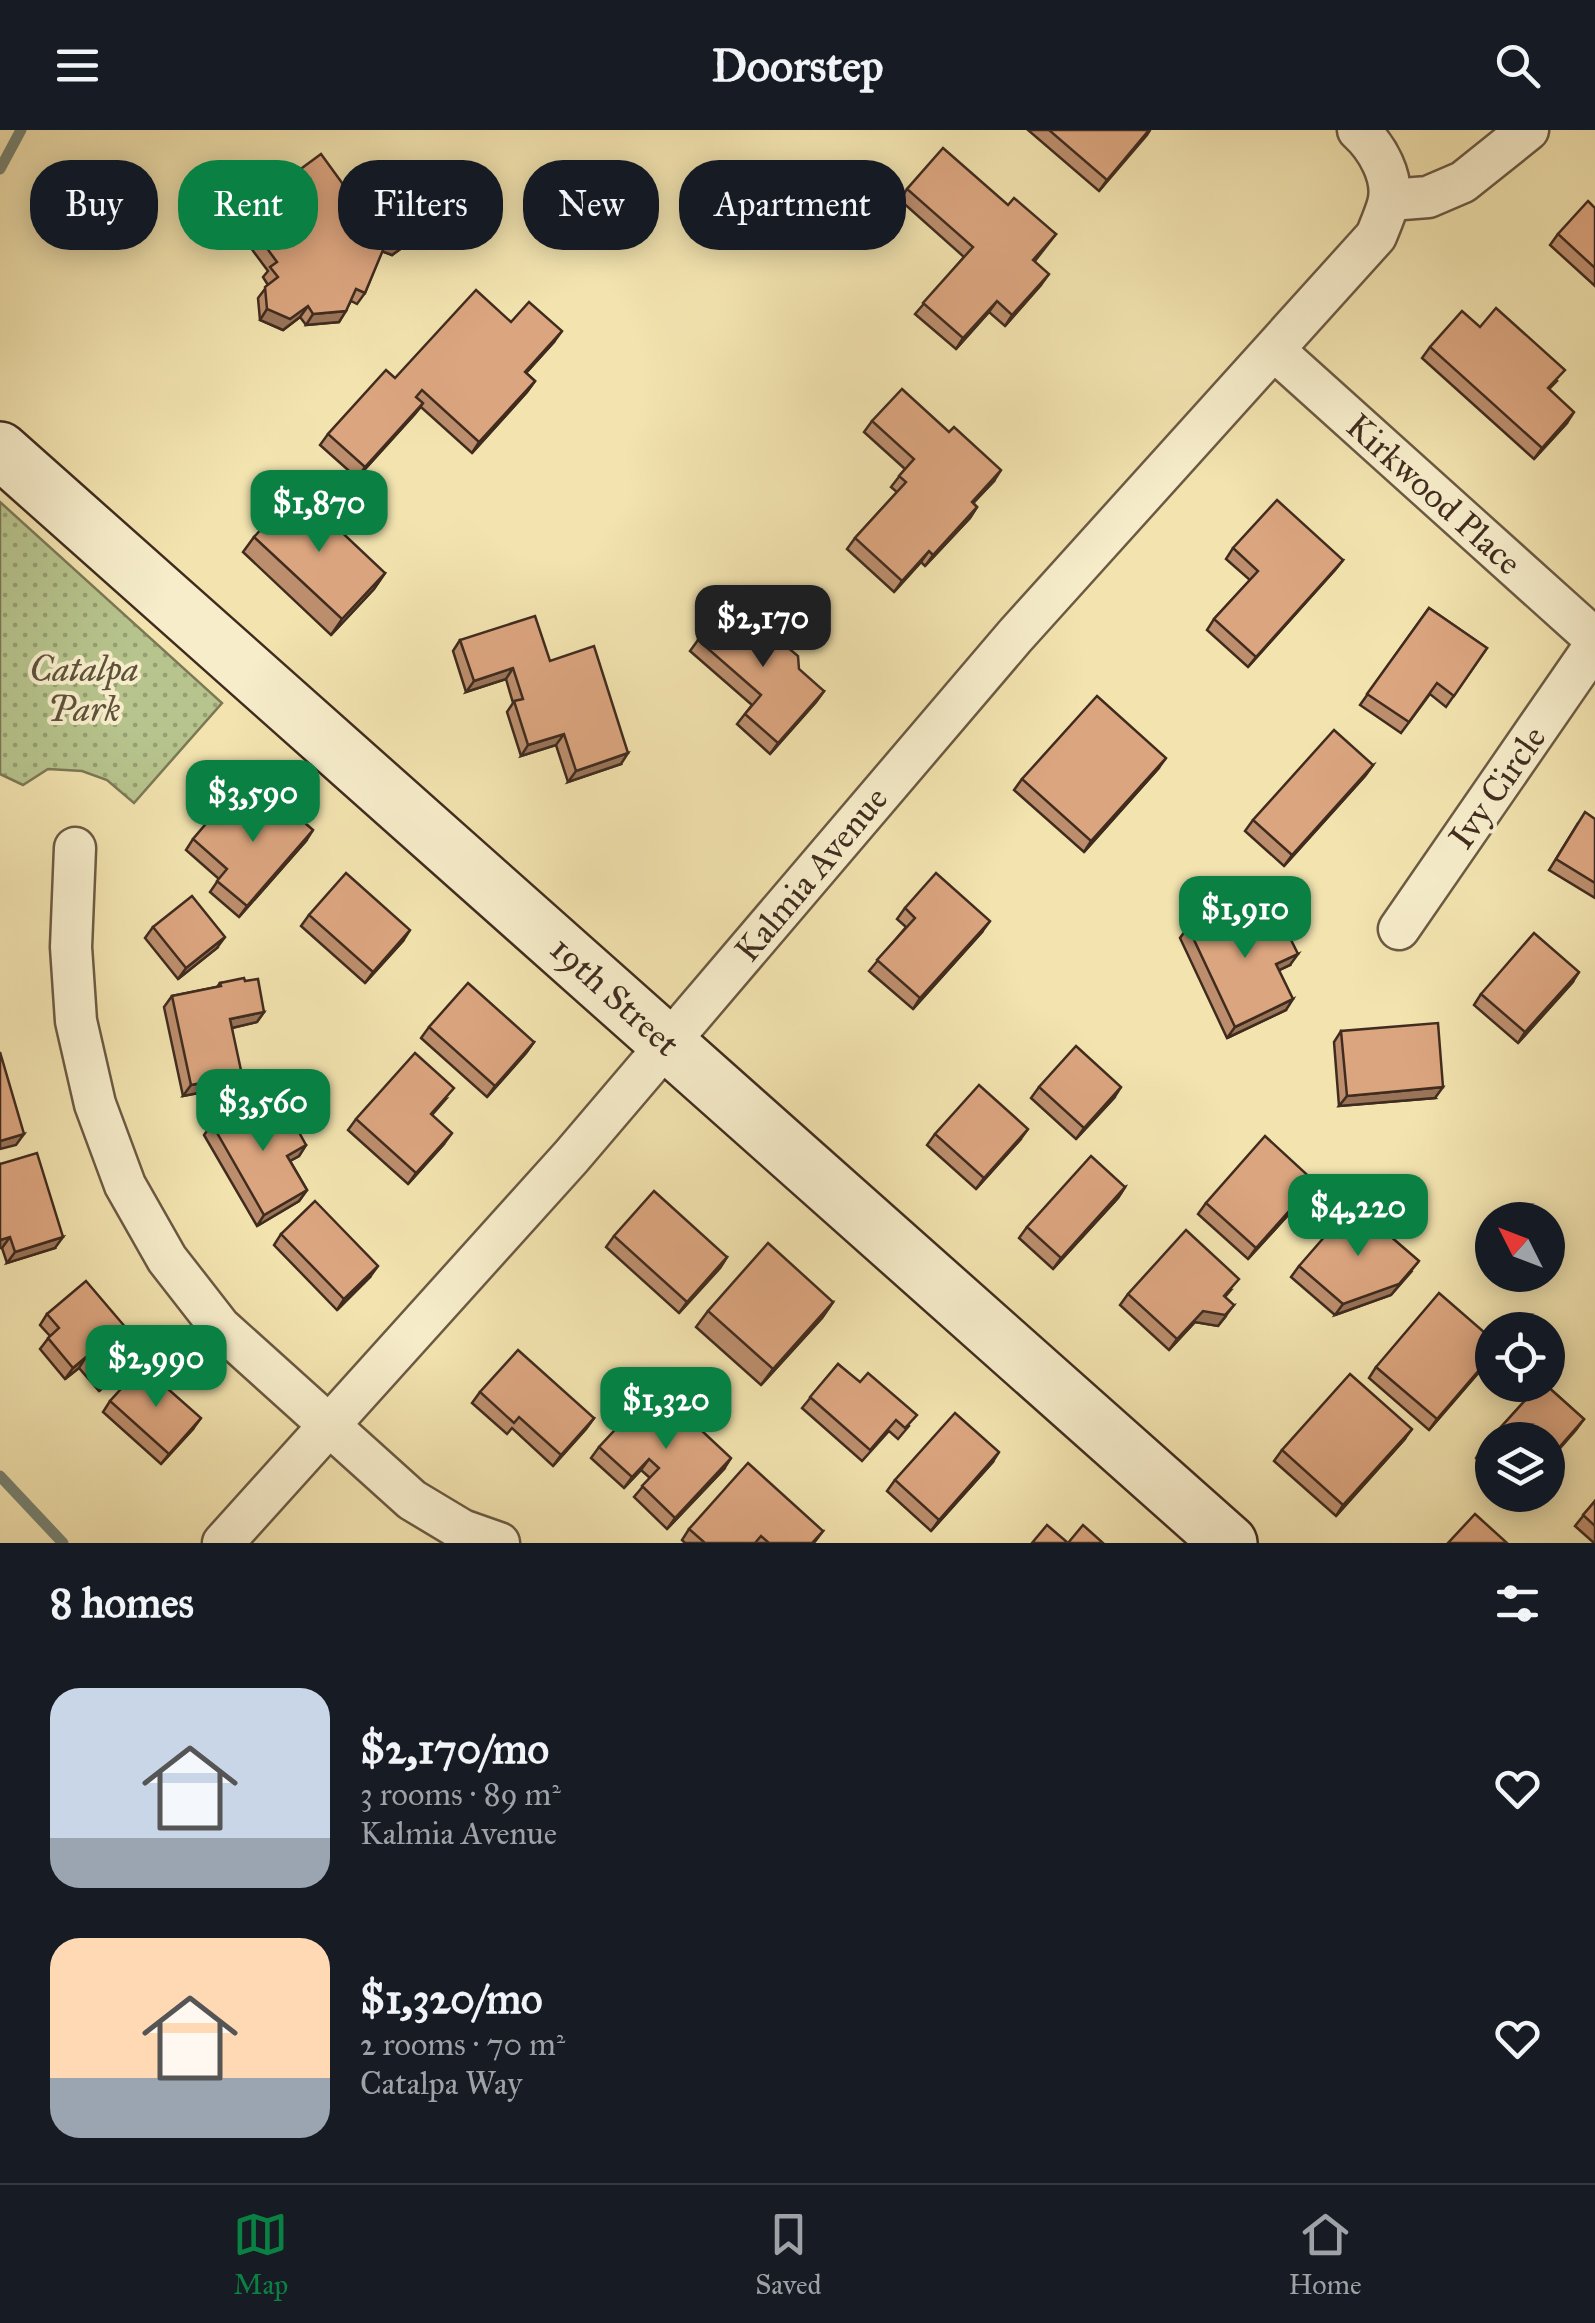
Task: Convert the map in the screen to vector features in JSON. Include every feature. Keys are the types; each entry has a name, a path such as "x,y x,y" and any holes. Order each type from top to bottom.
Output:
{"street":[{"path":"1358,130 1387,169 1390,200 1428,197 1463,182 1528,130"},
{"name":"Kalmia Avenue","path":"223,1543 558,1171 1015,636 1376,236 1390,200"},
{"name":"Kirkwood Place","path":"1274,350 1595,642"},
{"name":"19th Street","path":"0,450 1229,1543"},
{"name":"Ivy Circle","path":"1399,929 1595,642"},
{"path":"75,848 71,947 76,1020 95,1104 125,1185 167,1259 220,1327 412,1500 462,1530 498,1543"}],"green space":[{"name":"Catalpa Park","path":"0,502 222,703 134,803 107,780 82,771 48,769 23,785 0,774"}],"building":[{"path":"1049,130 1149,130 1107,180"},
{"path":"943,148 1008,205 1014,198 1056,234 1033,260 1049,274 1012,315 997,301 963,338 923,303 973,247 907,189"},
{"path":"321,154 338,177 338,250 383,250 365,293 356,289 346,311 313,314 308,306 290,319 267,309 265,287 278,277 270,267 277,262 268,250 318,250 318,160 313,160"},
{"path":"1588,201 1595,208 1595,268 1558,234"},
{"path":"476,290 511,322 529,302 562,331 525,372 535,381 479,442 422,390 416,397 423,403 365,467 328,434 386,370 395,378"},
{"path":"1496,308 1565,370 1548,388 1574,412 1542,448 1430,347 1462,311 1480,327"},
{"path":"902,389 949,432 954,427 1001,470 972,502 977,507 933,555 929,551 902,581 855,538 906,482 899,476 914,459 872,421"},
{"path":"297,490 385,573 342,619 254,537"},
{"path":"1277,500 1343,560 1256,657 1214,619 1258,571 1233,548"},
{"path":"732,601 798,656 799,669 824,691 778,743 745,714 761,695 698,640"},
{"path":"1429,608 1487,648 1454,696 1437,683 1409,722 1367,694"},
{"path":"535,616 550,661 594,646 628,753 576,771 564,734 528,745 514,701 523,699 513,668 474,681 460,640"},
{"path":"1097,696 1166,758 1091,841 1022,779"},
{"path":"1334,730 1373,765 1292,855 1253,820"},
{"path":"268,791 313,830 247,906 217,881 227,869 193,839 222,805 242,822"},
{"path":"1585,812 1595,819 1595,883 1556,859"},
{"path":"346,873 410,930 373,972 309,915"},
{"path":"936,873 990,921 920,998 877,960 915,918 905,908"},
{"path":"192,896 225,937 186,968 153,927"},
{"path":"1245,900 1260,931 1281,920 1298,954 1276,964 1293,999 1235,1027 1188,927"},
{"path":"1534,933 1579,972 1525,1032 1481,994"},
{"path":"244,978 258,979 264,1012 230,1019 242,1075 191,1085 172,996"},
{"path":"468,983 534,1042 495,1086 429,1027"},
{"path":"1438,1023 1443,1087 1347,1096 1341,1031"},
{"path":"1076,1046 1121,1087 1084,1128 1039,1087"},
{"path":"0,1052 24,1134 0,1141"},
{"path":"415,1053 454,1088 431,1114 452,1133 416,1173 356,1119"},
{"path":"979,1085 1028,1129 984,1178 935,1134"},
{"path":"256,1099 271,1125 289,1114 306,1145 287,1156 307,1190 264,1215 212,1124"},
{"path":"1265,1136 1315,1182 1256,1248 1206,1203"},
{"path":"37,1153 63,1237 15,1252 10,1237 0,1240 0,1164"},
{"path":"1091,1156 1125,1187 1061,1258 1027,1227"},
{"path":"654,1191 727,1257 687,1302 614,1236"},
{"path":"315,1201 378,1266 344,1299 281,1234"},
{"path":"1353,1204 1419,1261 1399,1284 1343,1304 1299,1266"},
{"path":"1186,1230 1239,1279 1224,1296 1234,1305 1225,1315 1203,1311 1177,1339 1128,1294"},
{"path":"768,1243 833,1302 773,1369 708,1311"},
{"path":"86,1281 144,1349 107,1380 86,1357 73,1368 48,1338 59,1328 47,1314"},
{"path":"1439,1293 1475,1324 1475,1375 1437,1419 1376,1367"},
{"path":"518,1350 594,1418 561,1455 519,1417 514,1423 480,1392"},
{"path":"838,1364 860,1382 868,1373 917,1415 905,1428 896,1420 870,1450 810,1397"},
{"path":"142,1366 201,1418 169,1454 110,1401"},
{"path":"1350,1374 1412,1429 1343,1505 1282,1450"},
{"path":"655,1387 731,1458 675,1518 642,1486 659,1468 649,1459 632,1477 599,1447"},
{"path":"1524,1402 1565,1402 1584,1419 1565,1441 1565,1422 1506,1422"},
{"path":"955,1413 999,1452 939,1520 895,1480"},
{"path":"748,1463 823,1531 812,1543 769,1543 761,1536 755,1543 705,1543 689,1529"},
{"path":"1595,1501 1595,1526 1583,1515"},
{"path":"1475,1514 1507,1543 1448,1543"},
{"path":"1047,1525 1068,1543 1032,1543"},
{"path":"1083,1525 1103,1543 1068,1543"}],"waterway":[{"path":"0,169 21,130"},
{"path":"0,1476 63,1543"}]}
